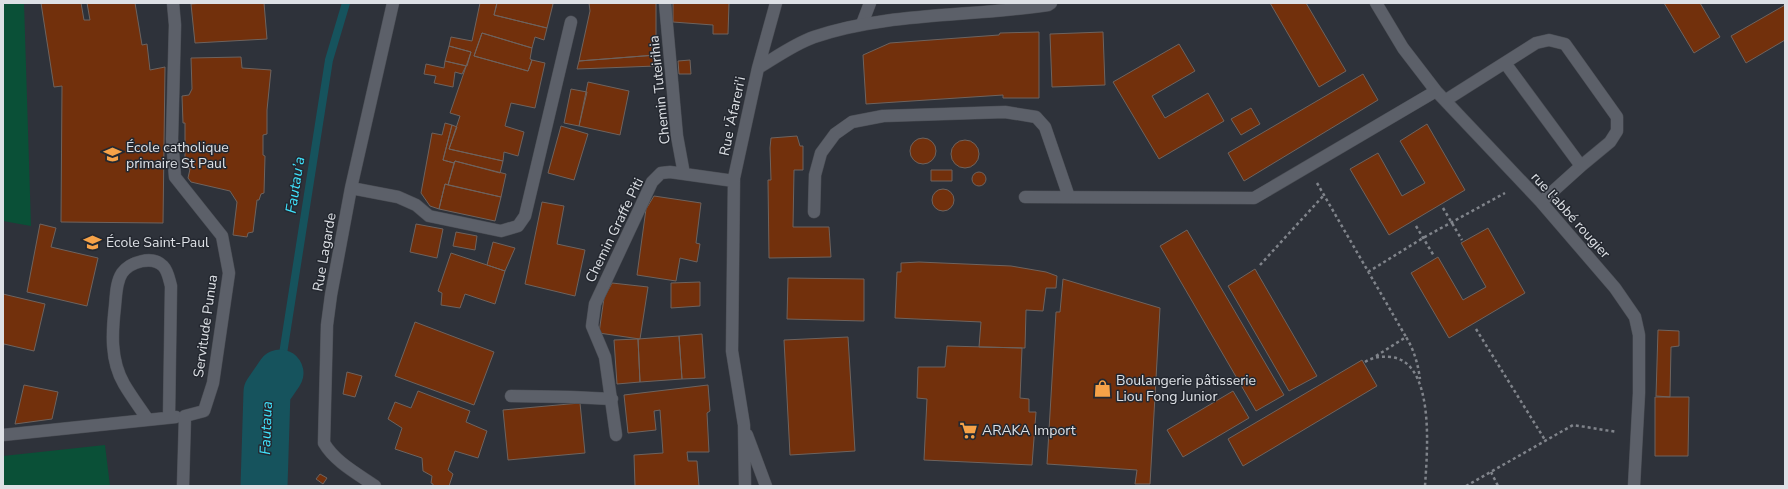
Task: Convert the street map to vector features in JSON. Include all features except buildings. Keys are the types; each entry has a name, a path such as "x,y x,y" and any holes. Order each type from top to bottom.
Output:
{"street":[{"name":"Servitude Punua","path":"173,3 175,26 172,139 175,177 222,236 229,273 213,383 204,411 185,416"},
{"name":"Rue Lagarde","path":"375,486 341,462 329,451 324,443 326,326 351,188 393,3"},
{"name":"Chemin Tuteirihia","path":"665,3 677,136 684,174"},
{"path":"758,68 776,3"},
{"path":"862,24 870,3"},
{"name":"Rue 'Āfareri'i","path":"745,486 744,425 732,351 734,180 758,68 813,38 862,24 1012,11 1048,5 1051,3"},
{"name":"rue l'abbé rougier","path":"1376,3 1403,48 1436,91 1541,202 1615,288 1635,317 1639,335 1639,393 1634,486"},
{"path":"351,188 398,197 416,205 429,216 501,231 518,226 525,216 571,22"},
{"path":"1446,100 1536,43 1550,40 1565,44 1617,117 1617,131 1610,142 1541,202"},
{"path":"1505,63 1581,166"},
{"path":"1025,197 1254,198 1436,91"},
{"path":"814,212 815,175 821,153 835,134 852,122 883,116 1005,112 1036,118 1044,127 1069,197"},
{"name":"Chemin Graffe Piti","path":"616,435 606,357 592,326 595,304 652,182 660,173 664,172 734,180"},
{"path":"148,420 123,383 117,368 114,353 113,328 117,286 122,273 131,265 143,261 154,261 162,266 168,274 171,286 169,417"},
{"path":"511,396 571,397 612,400"},
{"path":"3,435 185,416 183,486"},
{"name":"Rue 'Āfareri'i","path":"744,425 766,486"}],"path":[{"path":"1308,166 1412,347 1418,366 1423,400"},
{"path":"1368,272 1423,238 1523,183"},
{"path":"1260,266 1324,195"},
{"path":"1443,208 1462,240"},
{"path":"1416,226 1434,256"},
{"path":"1476,328 1545,440"},
{"path":"1365,362 1406,337"},
{"path":"1375,357 1390,356 1400,358 1409,365 1418,378 1426,411 1427,450 1425,486"},
{"path":"1466,486 1573,425 1581,425 1616,432 1638,428"},
{"path":"1491,472 1498,486"}],"green space":[{"path":"3,3 24,3 31,226 3,221"},
{"path":"105,445 110,486 3,486 3,456"}],"waterway":[{"name":"Fautau’a","path":"280,373 329,60 346,3"},
{"name":"Fautaua","path":"264,486 267,392 280,373"}],"place":[{"name":"École catholique primaire St Paul","path":"113,155"},
{"name":"École Saint-Paul","path":"93,242"},
{"name":"Boulangerie pâtisserie Liou Fong Junior","path":"1103,388"},
{"name":"ARAKA Import","path":"969,430"}]}
